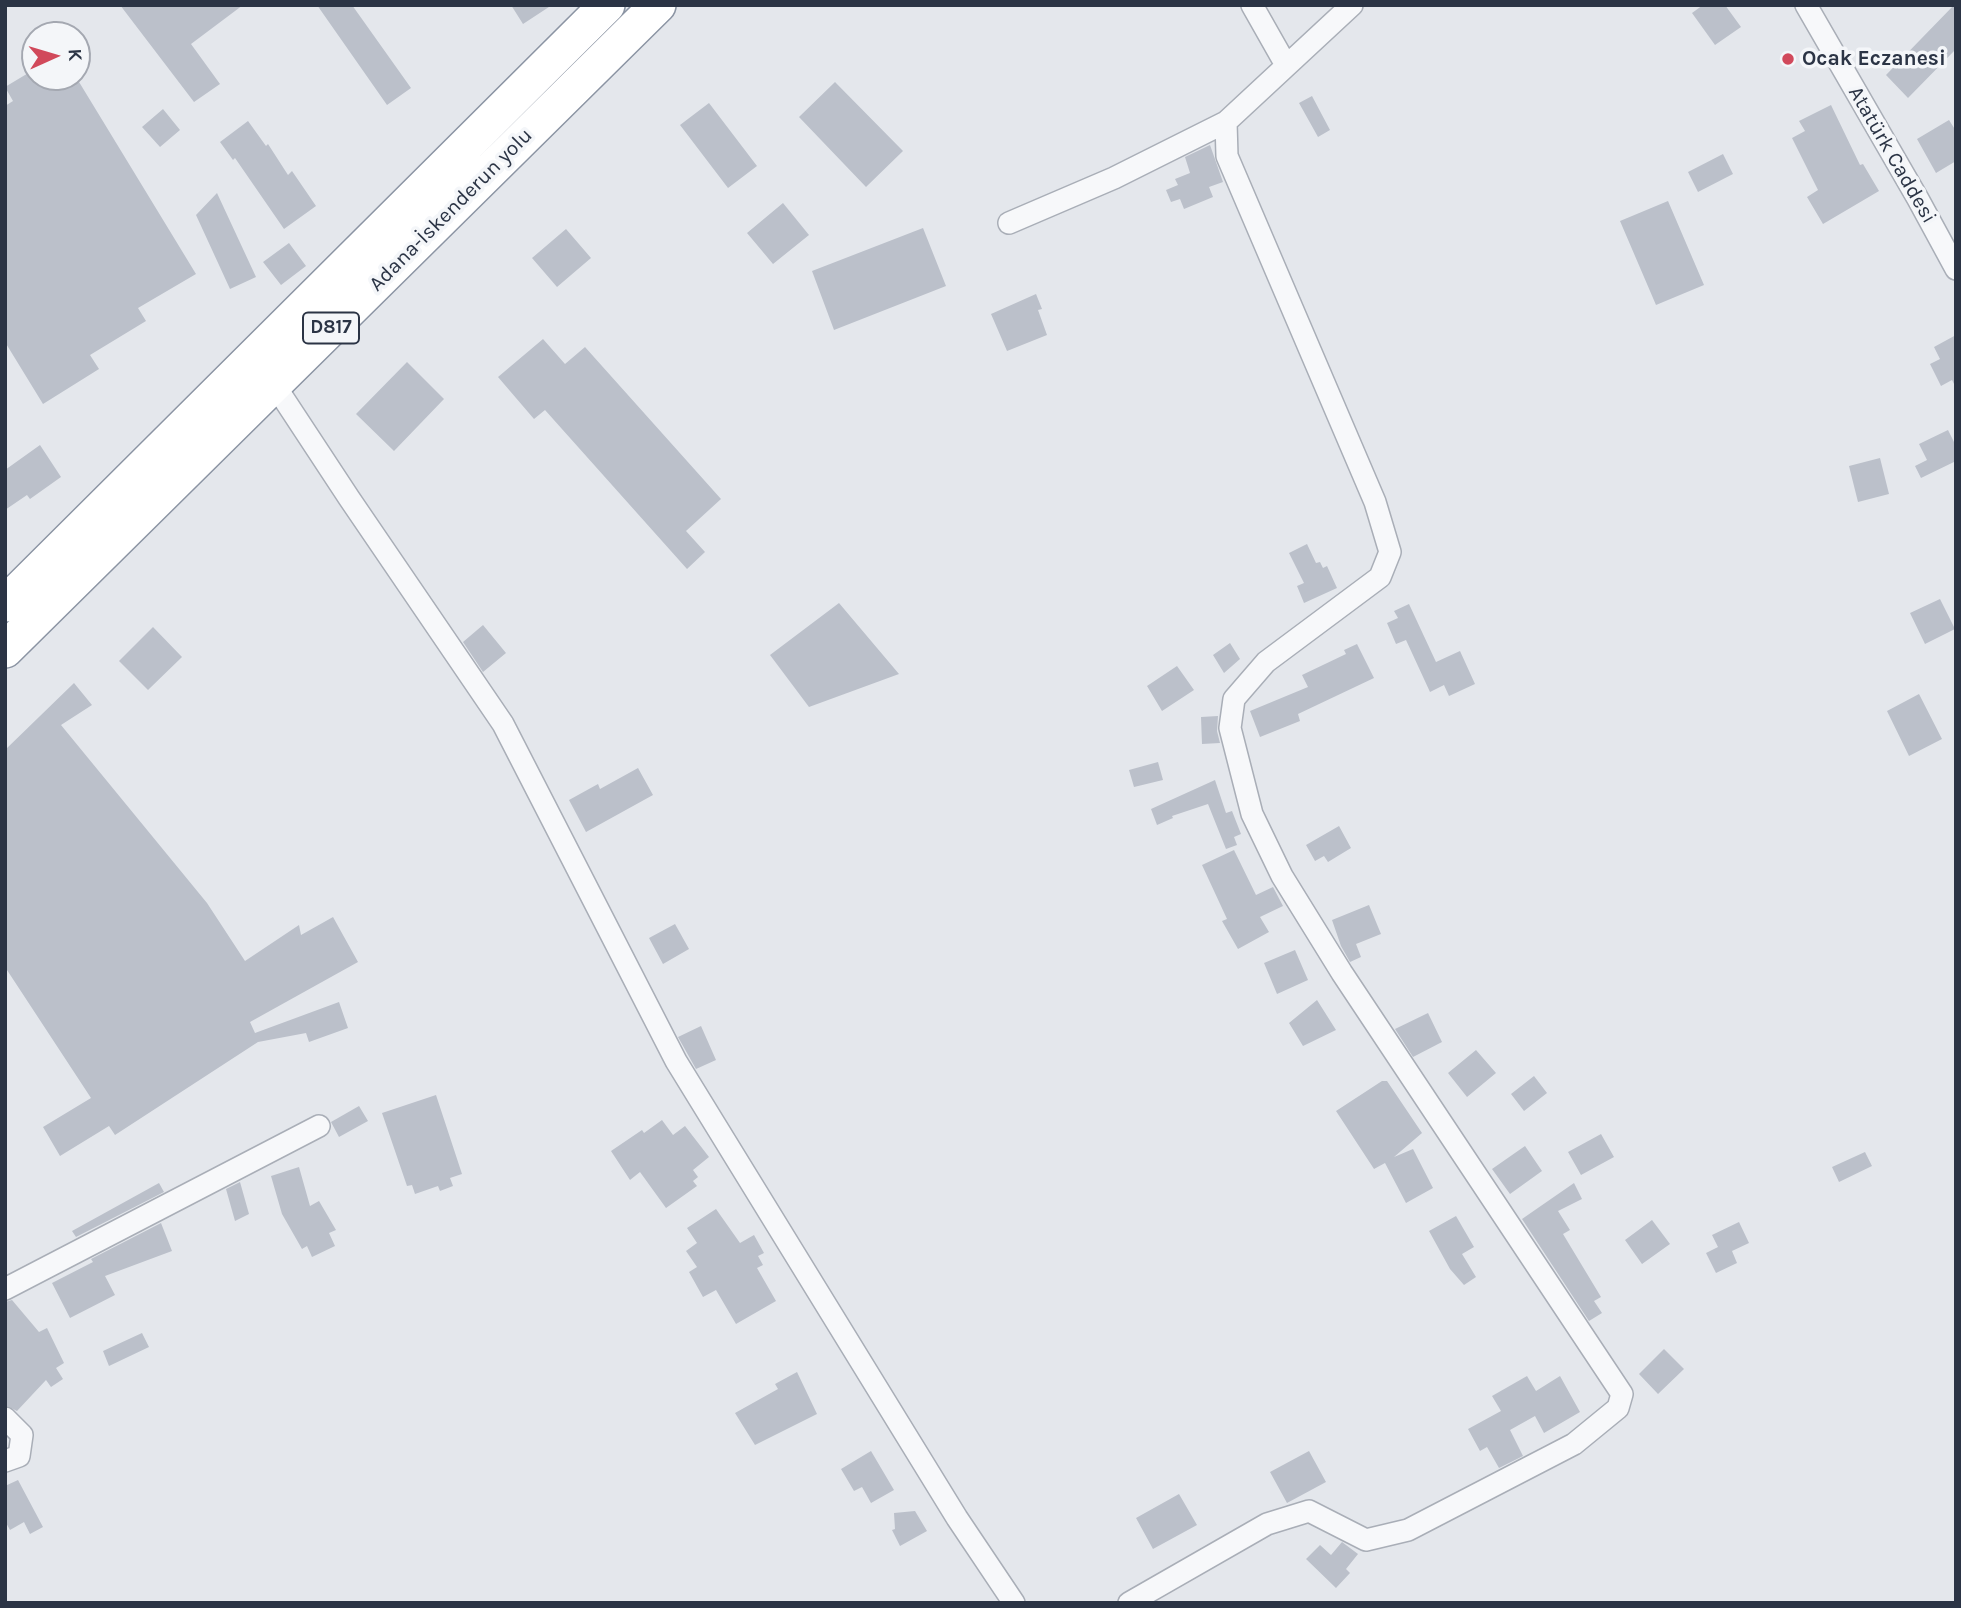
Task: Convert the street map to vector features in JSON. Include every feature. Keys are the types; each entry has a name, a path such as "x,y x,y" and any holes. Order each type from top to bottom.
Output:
{"highway":[{"name":"D817","path":"5,604 607,5"},
{"name":"Adana-İskenderun yolu","path":"5,650 657,5"}],"street":[{"path":"1252,5 1286,65"},
{"path":"1009,223 1114,178 1226,122 1352,5"},
{"name":"Atatürk Caddesi","path":"1806,5 1956,269"},
{"path":"1129,1603 1267,1524 1309,1511 1366,1540 1408,1530 1574,1444 1618,1408 1622,1394 1342,973 1282,876 1252,814 1230,728 1234,699 1266,662 1381,577 1390,552 1375,502 1227,156 1226,122"},
{"path":"275,384 503,724 676,1061 957,1518 1014,1603"},
{"path":"5,1289 319,1126"},
{"path":"5,1418 22,1435 19,1456 5,1461"}],"building":[{"path":"120,5 243,5 191,44 220,84 194,102"},
{"path":"317,5 352,5 411,88 387,105"},
{"path":"511,5 552,5 523,24"},
{"path":"1703,5 1725,5 1741,27 1715,45 1692,13"},
{"path":"1954,5 1956,49 1908,98 1886,75"},
{"path":"21,77 21,91 85,91 196,274 138,308 146,321 90,355 99,369 43,404 5,342 5,106 13,101 5,87"},
{"path":"835,82 903,151 866,187 799,117"},
{"path":"1312,96 1330,130 1318,137 1299,103"},
{"path":"709,103 757,166 728,188 680,125"},
{"path":"1831,105 1860,165 1863,164 1879,191 1823,224 1807,197 1818,190 1792,138 1805,131 1799,121"},
{"path":"163,109 180,130 160,147 142,127"},
{"path":"1949,120 1956,131 1956,161 1936,173 1917,139"},
{"path":"248,121 266,146 268,144 288,175 292,171 316,206 284,229 235,158 233,160 220,142"},
{"path":"1210,145 1223,182 1209,187 1213,197 1184,209 1180,199 1171,202 1166,190 1178,185 1175,179 1190,173 1185,157"},
{"path":"1723,154 1733,174 1698,192 1688,172"},
{"path":"217,193 256,277 230,289 196,215"},
{"path":"1668,201 1704,285 1656,305 1620,221"},
{"path":"783,203 809,235 773,264 747,233"},
{"path":"923,228 946,286 834,330 812,271"},
{"path":"566,229 591,258 557,287 532,258"},
{"path":"289,243 306,266 281,285 263,262"},
{"path":"1036,294 1042,309 1038,310 1047,335 1007,351 991,314"},
{"path":"1956,335 1956,388 1952,380 1941,386 1930,364 1940,359 1934,347"},
{"path":"543,339 565,364 585,347 721,499 686,531 705,552 687,569 545,410 534,419 498,377"},
{"path":"407,362 444,399 394,451 356,414"},
{"path":"1948,430 1956,446 1956,461 1921,478 1915,466 1927,460 1919,444"},
{"path":"40,445 61,477 30,499 27,495 5,510 5,470"},
{"path":"1880,458 1889,494 1858,502 1849,466"},
{"path":"1307,544 1316,563 1320,562 1323,568 1327,566 1337,588 1304,603 1297,586 1304,583 1289,553"},
{"path":"1940,599 1955,629 1925,644 1910,613"},
{"path":"839,603 899,674 809,707 770,655"},
{"path":"1409,604 1436,662 1460,651 1475,684 1449,696 1444,685 1430,692 1406,640 1396,644 1387,623 1398,618 1394,611"},
{"path":"483,625 506,653 483,672 463,642"},
{"path":"153,627 182,657 148,690 119,661"},
{"path":"1230,643 1240,659 1224,673 1213,655"},
{"path":"1357,644 1374,678 1298,714 1300,721 1260,737 1250,711 1308,687 1302,675 1346,654 1344,650"},
{"path":"1177,666 1194,690 1162,711 1147,686"},
{"path":"74,683 92,705 61,725 207,903 245,961 299,925 301,935 333,917 358,962 250,1022 255,1033 339,1002 348,1028 309,1042 306,1033 258,1042 115,1135 109,1126 60,1156 43,1127 91,1098 5,967 5,750"},
{"path":"1919,694 1942,739 1909,756 1887,711"},
{"path":"1218,716 1217,731 1220,743 1202,744 1201,717"},
{"path":"1158,762 1163,780 1134,787 1129,770"},
{"path":"638,768 653,795 586,832 569,800 598,784 600,789"},
{"path":"1215,780 1226,813 1232,811 1241,834 1234,837 1237,845 1226,849 1208,804 1172,816 1173,818 1157,825 1151,809"},
{"path":"1339,826 1351,848 1328,862 1324,856 1315,861 1306,845"},
{"path":"1234,850 1256,895 1273,887 1283,906 1260,917 1269,932 1238,949 1222,921 1227,919 1202,865"},
{"path":"1369,905 1381,934 1356,944 1361,957 1350,962 1332,920"},
{"path":"675,924 689,949 663,964 649,938"},
{"path":"1295,950 1308,980 1277,994 1264,963"},
{"path":"1317,1000 1336,1030 1303,1046 1289,1023"},
{"path":"1428,1013 1442,1042 1413,1057 1395,1029"},
{"path":"701,1026 716,1060 696,1069 678,1037"},
{"path":"1476,1050 1496,1073 1467,1097 1448,1073"},
{"path":"1534,1076 1547,1093 1524,1111 1511,1094"},
{"path":"1382,1081 1387,1081 1422,1133 1394,1157 1413,1149 1433,1188 1406,1203 1385,1163 1374,1169 1336,1111"},
{"path":"436,1095 462,1174 450,1178 453,1186 440,1191 438,1186 415,1194 412,1185 407,1186 382,1113"},
{"path":"359,1106 368,1121 339,1137 331,1122"},
{"path":"662,1120 673,1135 685,1126 709,1157 693,1170 698,1177 693,1181 697,1186 666,1208 640,1172 630,1180 611,1151"},
{"path":"1601,1134 1614,1157 1581,1175 1568,1152"},
{"path":"1525,1146 1542,1171 1510,1194 1492,1169"},
{"path":"1865,1152 1872,1166 1839,1182 1832,1167"},
{"path":"299,1167 310,1206 319,1201 336,1230 329,1233 335,1246 312,1257 307,1246 302,1249 282,1214 271,1176"},
{"path":"240,1182 249,1214 235,1221 226,1189"},
{"path":"159,1183 164,1192 76,1237 72,1231"},
{"path":"1574,1183 1582,1199 1558,1211 1570,1230 1563,1234 1601,1297 1594,1301 1602,1313 1589,1321 1522,1219"},
{"path":"716,1209 740,1243 754,1235 764,1253 758,1256 763,1265 757,1268 776,1301 736,1324 716,1290 703,1297 689,1272 697,1267 686,1251 697,1243 687,1228"},
{"path":"1456,1216 1474,1247 1462,1254 1476,1277 1464,1285 1450,1269 1429,1231"},
{"path":"1652,1220 1670,1244 1642,1264 1625,1240"},
{"path":"1739,1222 1749,1243 1732,1251 1737,1263 1716,1273 1706,1253 1718,1247 1712,1235"},
{"path":"161,1223 172,1251 105,1276 115,1295 70,1318 52,1283 93,1262 91,1259"},
{"path":"12,1300 39,1332 47,1328 64,1363 56,1368 63,1379 51,1387 46,1380 17,1411 5,1405 5,1302"},
{"path":"142,1333 149,1347 109,1366 103,1351"},
{"path":"1664,1349 1684,1369 1658,1394 1639,1374"},
{"path":"797,1372 817,1414 755,1445 735,1413 778,1389 775,1384"},
{"path":"1527,1376 1536,1391 1560,1376 1580,1412 1544,1433 1535,1416 1510,1430 1523,1456 1499,1468 1487,1447 1480,1451 1468,1429 1501,1411 1492,1396"},
{"path":"871,1451 894,1490 871,1503 862,1487 854,1491 841,1469"},
{"path":"1309,1451 1326,1482 1287,1503 1270,1472"},
{"path":"18,1480 43,1527 30,1534 24,1522 10,1530 5,1521 5,1486"},
{"path":"1179,1494 1197,1525 1153,1549 1136,1518"},
{"path":"915,1511 927,1531 900,1546 892,1530 895,1529 894,1513"},
{"path":"1342,1542 1358,1554 1346,1569 1350,1573 1336,1588 1306,1559 1320,1545 1331,1555"}],"place":[{"name":"Ocak Eczanesi","path":"1788,59"}]}
